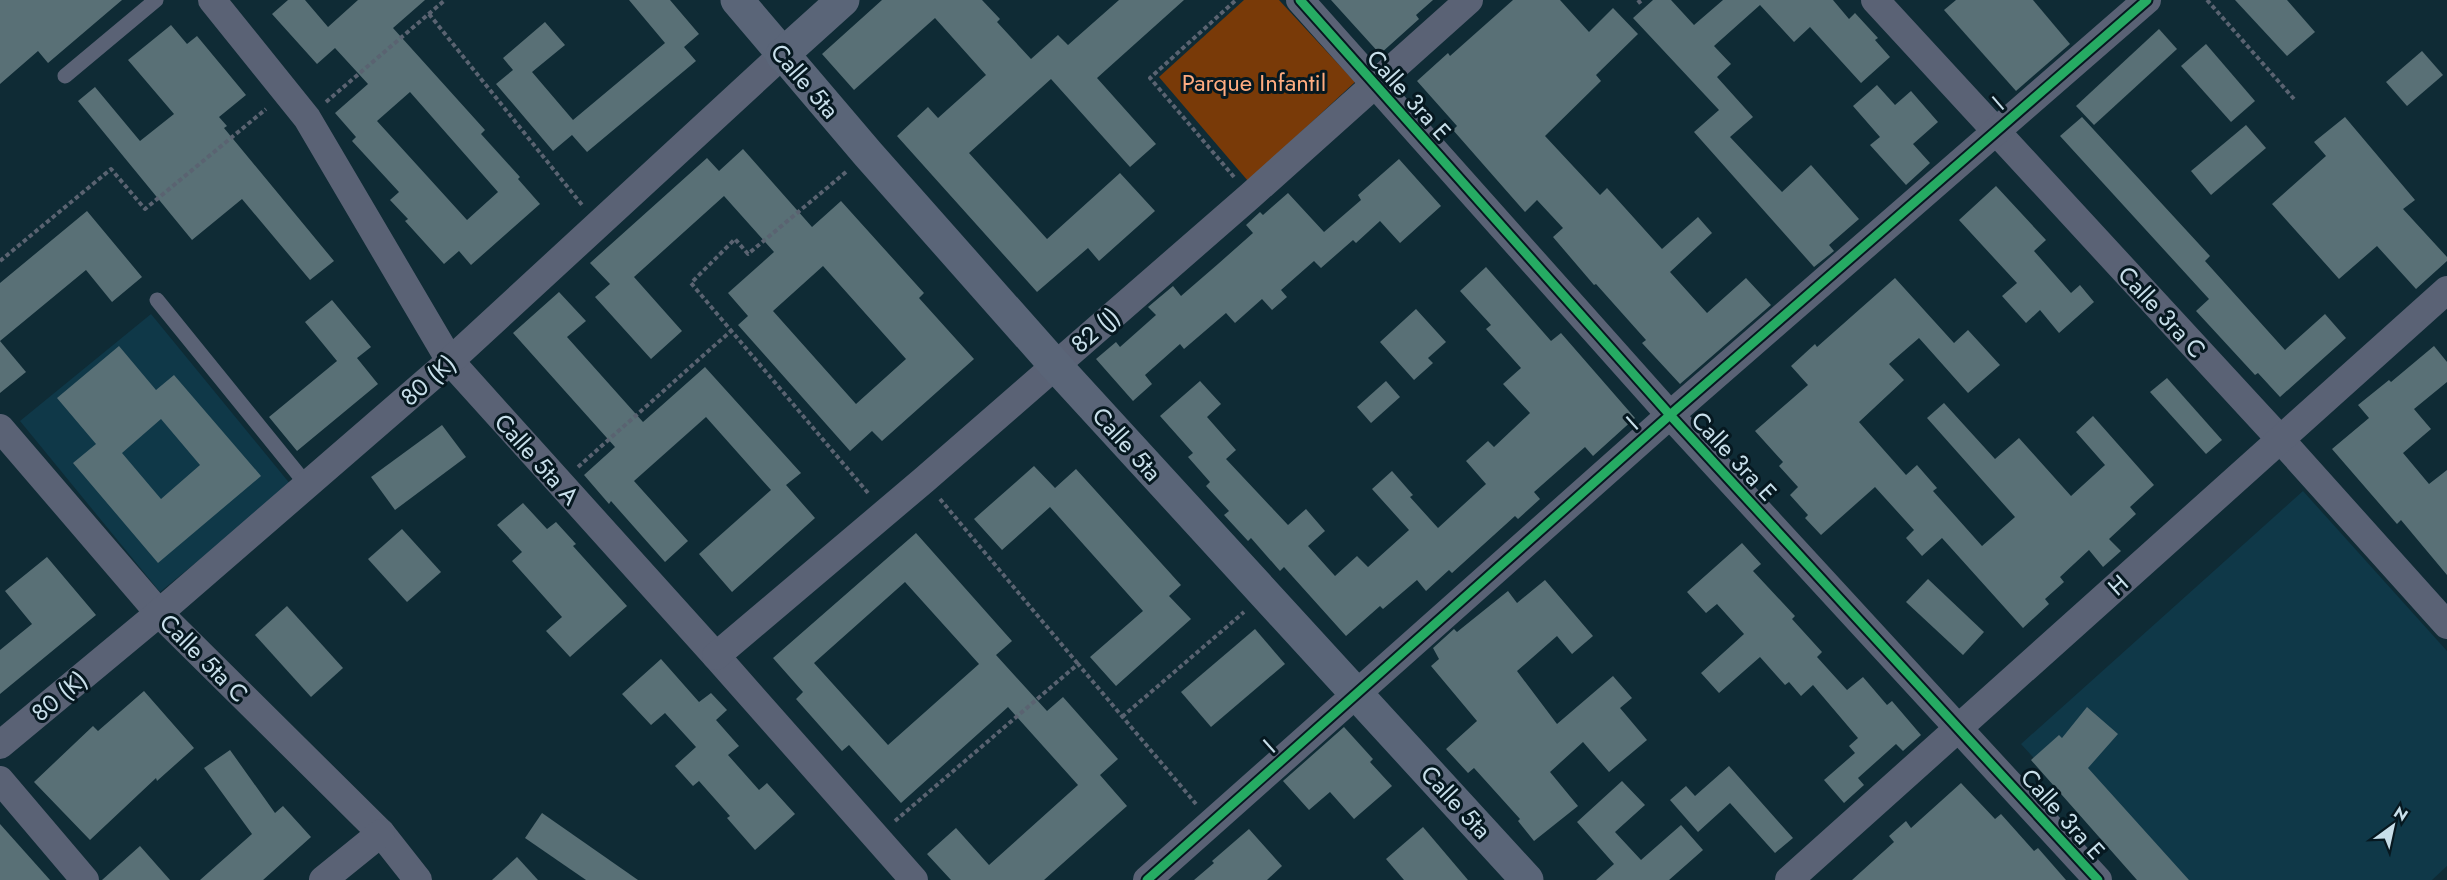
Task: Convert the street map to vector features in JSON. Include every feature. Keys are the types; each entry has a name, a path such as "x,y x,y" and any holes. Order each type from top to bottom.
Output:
{"street":[{"name":"Calle 5ta A","path":"212,0 307,118 450,361 914,880"},
{"name":"Calle 5ta","path":"737,0 868,154 1055,364 1527,880"},
{"name":"80 (K)","path":"0,745 159,614 450,361 843,0"},
{"name":"Calle 3ra E","path":"1300,0 1670,415 2098,880"},
{"name":"82 (J)","path":"716,656 924,480 1250,196 1469,0"},
{"name":"I","path":"1147,880 1670,415 2147,0"},
{"name":"Calle 3ra C","path":"1882,2 1994,132 2280,439 2447,625"},
{"name":"H","path":"1789,880 2447,290"},
{"name":"Calle 5ta C","path":"0,428 159,614 381,833 418,880"},
{"path":"0,780 85,880"},
{"path":"323,880 381,833"}],"lane":[{"path":"65,76 156,0"},
{"path":"157,300 307,485"}],"path":[{"path":"307,118 445,0"},
{"path":"1236,0 1150,78 1250,196"},
{"path":"2207,0 2294,99"},
{"path":"429,14 598,225"},
{"path":"0,261 111,169 145,209 287,92"},
{"path":"868,154 748,254 735,239 692,283 884,512"},
{"path":"560,484 732,330"},
{"path":"924,480 1212,823"},
{"path":"1122,717 1265,594"},
{"path":"876,838 1078,664"}],"shaded area":[{"path":"151,314 291,485 160,592 20,421"},
{"path":"2303,491 2447,651 2447,866 2432,880 2144,880 2021,744"}],"green space":[{"name":"Parque Infantil","path":"1244,0 1279,0 1355,82 1248,181 1159,77"}],"building":[{"path":"0,0 122,0 48,63 38,51 0,84"},
{"path":"288,0 305,0 328,27 358,0 425,0 393,28 485,130 481,134 520,177 518,179 540,204 471,265 459,251 444,264 405,221 408,219 390,200 399,192 352,141 356,137 335,113 368,84 335,48 317,64 272,14","holes":["410,92 498,192 467,220 377,121"]},
{"path":"629,0 670,0 699,34 684,47 696,61 587,152 572,135 553,151 496,84 513,70 503,58 545,22 565,45 532,72 573,120 665,43"},
{"path":"882,0 982,0 1000,19 997,22 1031,59 1058,35 1068,45 1119,0 1184,0 1097,78 1156,144 1130,167 1051,79 969,153 1047,239 1120,173 1155,211 1099,261 1088,248 1037,292 897,136 928,107 938,118 986,75 935,18 854,90 822,54"},
{"path":"1331,0 1433,0 1416,15 1419,19 1380,54"},
{"path":"1513,0 1560,0 1589,32 1613,8 1638,34 1596,75 1601,81 1545,136 1600,195 1607,188 1662,249 1698,217 1712,233 1670,272 1707,313 1746,278 1771,305 1680,384 1642,343 1646,340 1553,237 1563,228 1537,200 1525,212 1453,130 1457,126 1417,81 1448,53 1450,56"},
{"path":"1653,0 1671,0 1694,25 1723,0 1833,0 1849,19 1855,13 1878,38 1875,40 1890,57 1861,83 1810,27 1794,42 1760,5 1714,46 1731,64 1717,77 1753,117 1730,137 1782,192 1811,165 1859,219 1829,245 1834,251 1814,267 1694,132 1719,110 1633,18"},
{"path":"1956,0 2033,0 2070,44 2016,91 1944,10"},
{"path":"2235,0 2287,0 2315,32 2287,56"},
{"path":"171,25 187,44 197,36 246,95 219,117 227,126 224,128 334,261 310,280 242,199 192,240 78,101 95,87 140,141 174,114 128,60"},
{"path":"2159,29 2177,49 2094,125 2076,106"},
{"path":"2206,44 2255,101 2231,122 2181,66"},
{"path":"2422,51 2443,75 2407,106 2386,82"},
{"path":"1877,85 1895,105 1911,91 1938,122 1913,144 1930,163 1906,185 1870,145 1880,137 1853,106"},
{"path":"2082,117 2210,256 2205,261 2285,350 2325,314 2346,338 2280,397 2258,373 2255,375 2196,311 2209,299 2060,136"},
{"path":"2345,117 2415,200 2403,209 2447,257 2447,261 2416,289 2377,246 2339,279 2272,204 2326,156 2314,142"},
{"path":"2246,125 2266,148 2211,195 2191,171"},
{"path":"743,149 812,227 841,201 924,293 919,298 974,359 882,441 872,431 850,451 738,325 748,316 728,293 774,252 724,196 634,277 682,331 651,359 595,297 610,284 590,263 707,158 719,171","holes":["823,266 906,359 856,404 773,311"]},
{"path":"1399,159 1441,206 1400,243 1380,221 1356,243 1353,240 1321,268 1314,261 1281,290 1287,297 1272,310 1262,299 1235,323 1226,313 1184,349 1180,344 1145,375 1152,384 1133,401 1096,359 1116,342 1120,347 1156,315 1148,307 1173,286 1181,296 1253,233 1246,225 1260,212 1263,215 1288,193 1324,232 1361,200 1358,195"},
{"path":"1996,186 2046,240 2034,251 2071,293 2080,285 2094,302 2059,333 2040,310 2026,323 2002,296 2017,283 1959,220"},
{"path":"87,211 142,277 112,302 86,270 0,341 0,283"},
{"path":"1486,267 1551,341 1561,333 1635,418 1593,456 1585,447 1534,492 1540,499 1518,519 1515,516 1452,573 1449,570 1426,591 1417,580 1383,609 1380,606 1346,636 1284,567 1280,571 1251,538 1248,541 1224,515 1229,511 1206,486 1210,482 1188,457 1193,453 1160,416 1200,381 1221,404 1207,417 1236,450 1226,459 1288,525 1306,509 1325,531 1308,546 1335,576 1357,556 1368,567 1409,530 1372,489 1392,471 1413,495 1410,497 1438,528 1486,484 1466,461 1488,441 1494,447 1530,413 1503,384 1521,368 1486,329 1491,325 1460,291"},
{"path":"1895,278 1954,343 1968,330 2000,365 1968,393 1919,338 1889,364 1904,380 1859,422 1906,475 1917,465 1937,488 1933,491 1982,546 2015,517 1927,418 1944,403 1995,459 2019,438 2071,496 2105,465 2076,432 2093,416 2154,485 2130,507 2136,514 2109,539 2121,551 2103,567 2089,550 2060,577 2064,582 2045,599 2049,604 2023,628 1942,538 1922,556 1906,538 1914,530 1875,487 1821,535 1805,518 1808,515 1790,495 1798,487 1779,466 1783,462 1755,431 1808,385 1791,366 1815,344 1817,347"},
{"path":"559,292 586,321 567,337 643,422 705,367 801,473 786,485 815,518 732,592 699,554 771,490 706,417 634,481 688,541 665,562 611,501 609,504 584,475 615,447 513,333"},
{"path":"332,300 371,347 357,358 378,384 297,451 269,417 337,361 305,322"},
{"path":"1416,309 1446,342 1428,358 1433,363 1414,380 1380,342"},
{"path":"0,341 26,372 0,393"},
{"path":"119,346 156,390 174,375 261,476 158,563 73,463 96,444 57,398","holes":["161,419 200,465 161,499 122,453"]},
{"path":"2434,346 2447,362 2447,382 2414,409 2431,429 2403,453 2429,484 2447,470 2447,575 2401,520 2397,524 2332,449 2369,418 2358,405 2389,380 2391,382"},
{"path":"2167,378 2222,440 2206,454 2150,392"},
{"path":"1386,381 1400,397 1371,423 1357,407"},
{"path":"442,425 466,457 395,510 371,477"},
{"path":"1034,466 1055,488 1076,469 1181,585 1169,596 1191,619 1116,686 1090,657 1143,611 1050,507 1002,550 974,519"},
{"path":"523,503 547,529 556,522 576,544 573,546 627,606 570,657 546,631 562,617 512,561 522,552 497,525"},
{"path":"402,529 441,572 407,602 368,559"},
{"path":"916,533 1012,641 996,655 1047,711 1063,697 1118,759 1100,775 1127,806 1044,880 951,880 927,854 956,828 989,865 1078,785 1008,707 901,803 849,745 842,751 796,699 803,692 773,658","holes":["905,582 979,664 888,745 814,663"]},
{"path":"1742,543 1761,564 1753,571 1795,616 1792,619 1822,652 1817,657 1847,690 1863,677 1887,705 1892,701 1921,735 1903,751 1896,744 1858,778 1864,785 1844,803 1824,780 1855,753 1849,746 1858,738 1813,685 1801,696 1789,682 1785,685 1760,657 1719,693 1701,673 1744,634 1717,604 1706,613 1687,592"},
{"path":"47,557 96,615 0,694 0,650 32,624 5,591"},
{"path":"1928,579 1984,632 1963,655 1906,602"},
{"path":"1545,580 1593,636 1572,654 1557,636 1517,671 1557,724 1613,676 1632,698 1620,708 1647,740 1609,772 1583,742 1550,772 1578,806 1534,841 1518,821 1520,819 1474,768 1468,773 1446,749 1477,721 1431,666 1439,659 1433,648 1454,629 1457,632 1508,591 1517,603"},
{"path":"287,606 343,668 311,697 255,635"},
{"path":"1255,629 1285,664 1211,727 1181,692"},
{"path":"661,659 699,702 711,693 727,710 716,720 739,746 728,755 759,790 767,783 795,814 755,850 727,818 730,816 699,781 693,786 675,766 696,747 665,713 651,725 622,694"},
{"path":"144,691 194,748 157,781 156,778 90,840 34,782 93,726 98,731"},
{"path":"2087,707 2118,734 2088,768 2189,880 2137,880 2031,760 2059,735 2062,738"},
{"path":"1344,727 1373,759 1370,762 1392,786 1354,819 1330,792 1309,810 1283,781"},
{"path":"230,750 275,813 283,806 311,837 263,880 200,880 252,834 204,768"},
{"path":"1729,766 1793,838 1775,853 1730,803 1698,832 1670,800 1686,786 1695,796"},
{"path":"1622,781 1645,805 1615,832 1641,860 1681,825 1703,850 1669,880 1596,880 1614,864 1577,822"},
{"path":"1961,783 1995,819 2001,814 2034,851 2038,848 2066,880 1852,880 1894,842 1889,836 1906,821 1911,828"},
{"path":"542,813 638,880 586,880 525,838"},
{"path":"0,824 50,880 0,880"},
{"path":"1423,827 1468,880 1404,880 1386,859"},
{"path":"1249,829 1282,866 1267,880 1194,880 1214,863 1212,861"},
{"path":"140,846 170,880 102,880"},
{"path":"517,857 538,880 492,880"}],"cycle path":[{"path":"1300,0 1670,415 2098,880"},
{"path":"1147,880 1670,415 2147,0"}]}
